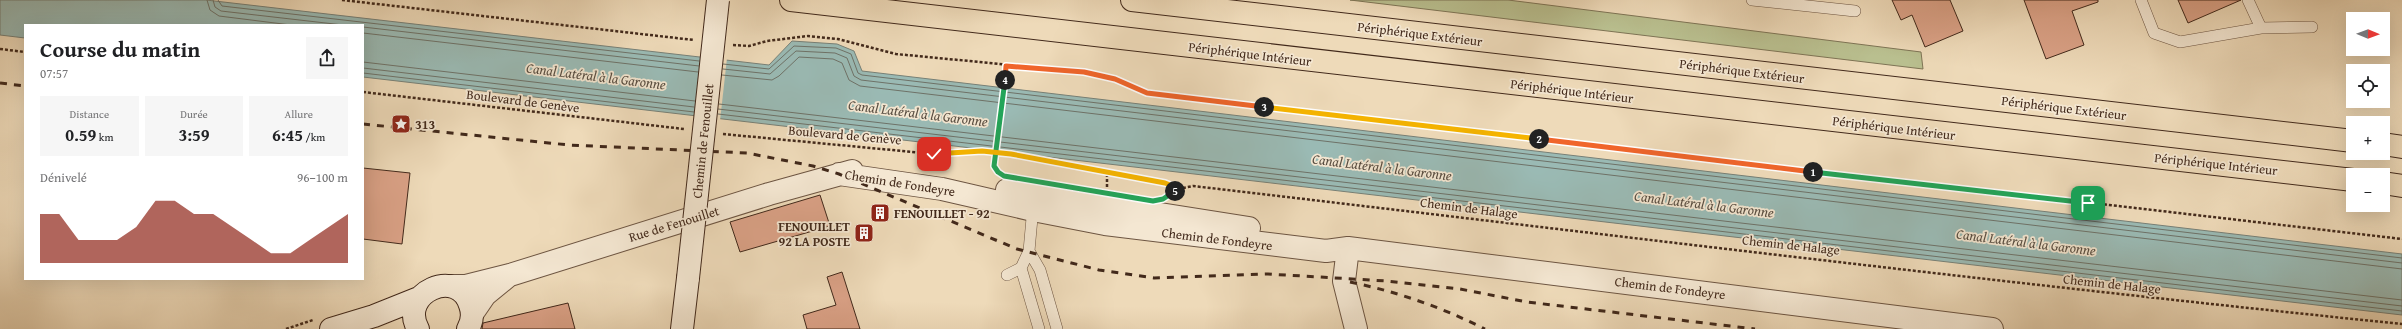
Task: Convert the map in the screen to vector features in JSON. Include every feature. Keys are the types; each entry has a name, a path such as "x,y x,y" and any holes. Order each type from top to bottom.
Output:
{"highway":[{"name":"Périphérique Intérieur","path":"791,0 2346,179"},
{"name":"Périphérique Extérieur","path":"1132,0 2346,140"},
{"path":"2390,145 2402,147"},
{"path":"2390,185 2402,186"}],"street":[{"name":"Chemin de Fenouillet","path":"682,329 718,0"},
{"name":"Chemin de Fondeyre","path":"839,174 861,169 887,169 1034,202 1176,218 1326,238 1348,248 1992,329"},
{"name":"Rue de Fenouillet","path":"331,329 374,316 419,298 433,287 466,286 510,275 839,174"},
{"path":"1348,248 1344,281 1356,329"},
{"name":"Rue de Fenouillet","path":"470,325 485,295 510,275"},
{"name":"Rue de Fenouillet","path":"451,286 458,289 468,300 470,325"},
{"name":"Rue de Fenouillet","path":"417,329 414,311 419,298"},
{"name":"Rue de Fenouillet","path":"374,316 400,321 417,329"}],"lane":[{"path":"1752,0 1855,11"},
{"path":"2141,0 2154,33 2180,42 2261,28 2312,27"},
{"path":"2248,0 2261,28"},
{"path":"1007,275 1021,268 1029,251 1034,202"},
{"path":"1029,251 1040,270 1057,329"},
{"path":"1021,268 1039,329"}],"path":[{"path":"342,0 696,40"},
{"path":"726,44 749,46 767,41 808,36 838,39 896,54 1006,66 1084,72 1115,79 1147,93 2402,239"},
{"path":"0,49 24,52"},
{"path":"1004,176 998,172 994,166 1006,66"},
{"name":"Boulevard de Genève","path":"364,92 688,130"},
{"name":"Boulevard de Genève","path":"720,133 934,154 982,151 1165,183 1178,188"},
{"name":"Chemin de Halage","path":"1178,188 1193,186 1865,264 1988,280 2402,324"},
{"path":"1163,199 1178,188"}],"green space":[{"path":"1350,0 1508,0 1921,52 1923,69"}],"water":[{"name":"Canal Latéral à la Garonne","path":"0,0 206,0 769,65 792,41 837,44 854,51 862,71 2402,254 2402,315 364,77 364,24 24,24 24,38 0,35"}],"pier":[{"path":"701,55 727,58 720,121 694,118"}],"building":[{"path":"1892,0 1950,0 1963,31 1925,47 1912,15 1901,20"},
{"path":"2024,0 2098,0 2098,2 2072,11 2084,45 2046,59"},
{"path":"2178,0 2241,0 2188,23"},
{"path":"364,168 410,173 402,244 364,239"},
{"path":"820,195 830,226 740,252 730,222"},
{"path":"842,272 860,329 807,329 803,315 836,305 827,277"},
{"path":"568,303 575,329 482,329 483,323"}],"railway":[{"path":"0,83 24,86"},
{"path":"364,124 569,145 747,153 813,166 839,174 1017,249 1099,270 1154,278 1268,274 1387,281 1460,289 1527,302 1755,329"},
{"path":"1350,282 1385,290 1419,301 1485,329"}],"place":[{"name":"313","path":"401,124"},
{"name":"FENOUILLET - 92","path":"880,213"},
{"name":"FENOUILLET 92 LA POSTE","path":"864,233"}],"route":[{"path":"934,154 959,154 982,151 1011,154 1106,174 1165,183 1178,188 1163,199 1153,201 1004,176 998,172 994,166 1000,119 1006,66 1084,72 1115,79 1147,93 2088,203"}]}
